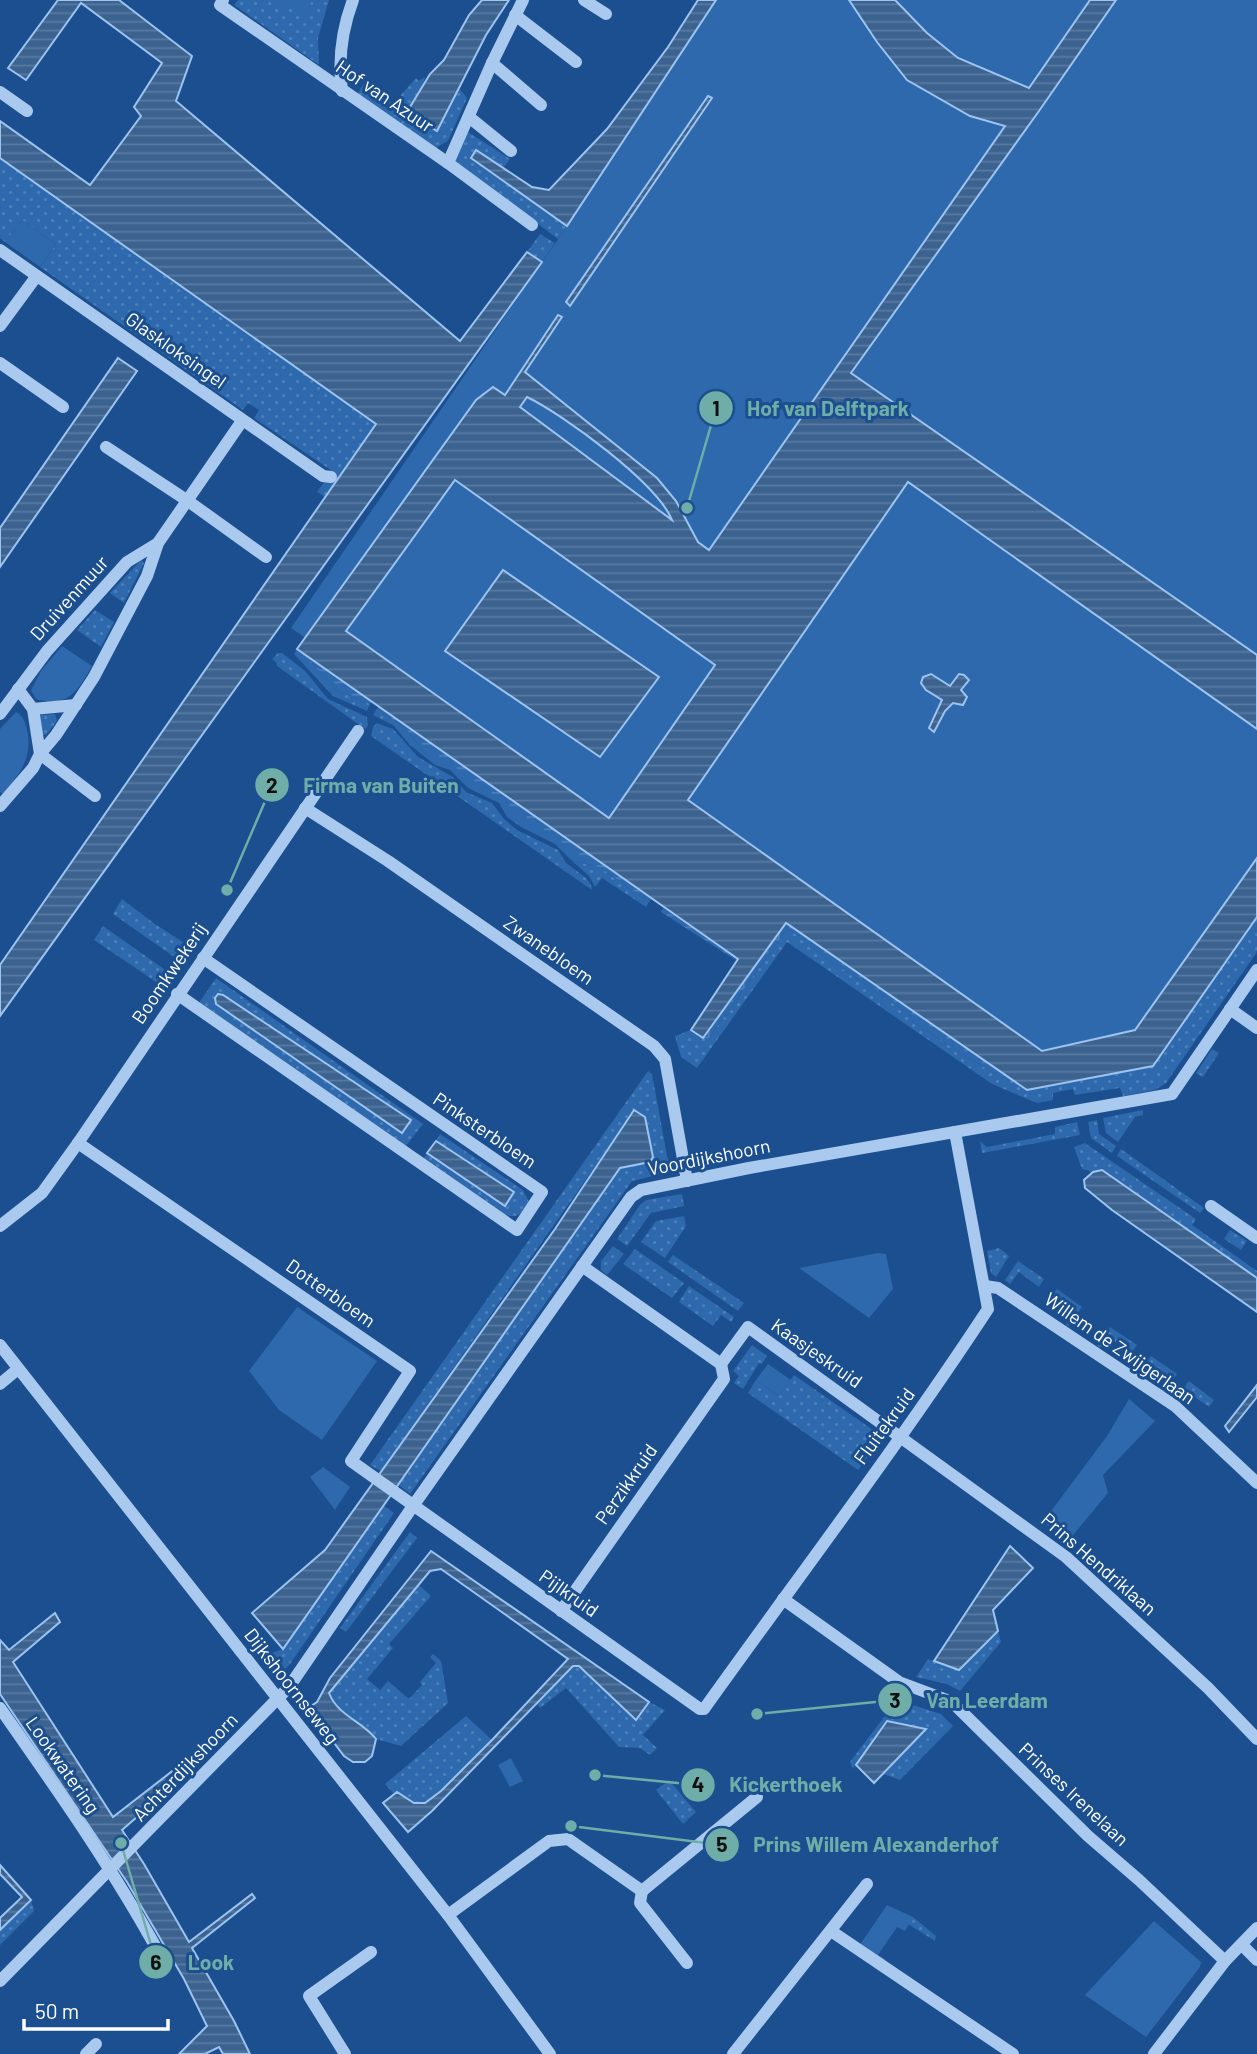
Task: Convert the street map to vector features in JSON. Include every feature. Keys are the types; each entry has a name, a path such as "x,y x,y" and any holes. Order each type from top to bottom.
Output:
{"street":[{"name":"Hof van Azuur","path":"223,0 220,5 448,163 532,225"},
{"path":"342,91 342,38 353,0"},
{"path":"448,163 523,0"},
{"path":"584,0 606,14"},
{"path":"515,15 576,62"},
{"path":"492,63 541,105"},
{"path":"0,92 27,111"},
{"path":"469,117 511,150"},
{"name":"Glaskloksingel","path":"0,250 242,421 323,476 331,477"},
{"path":"0,326 36,277"},
{"path":"0,363 63,407"},
{"name":"Druivenmuur","path":"0,806 33,768 94,677 146,576 158,543 242,421"},
{"path":"106,447 266,556"},
{"name":"Druivenmuur","path":"0,714 57,640 127,562 158,543"},
{"path":"18,689 33,709 40,754 95,796"},
{"path":"33,709 76,705"},
{"name":"Boomkwekerij","path":"0,1226 42,1193 358,731"},
{"name":"Zwanebloem","path":"305,808 388,861 654,1046 665,1059 687,1181"},
{"name":"Pinksterbloem","path":"177,994 517,1230 542,1192 203,958"},
{"name":"Voordijkshoorn","path":"278,1700 409,1503 631,1197 641,1190 687,1181 1172,1094 1257,970"},
{"path":"1230,1009 1257,1028"},
{"name":"Fluitekruid","path":"704,1709 901,1436 988,1309 955,1132"},
{"name":"Dotterbloem","path":"78,1143 410,1371 351,1461 409,1503"},
{"path":"1211,1206 1257,1238"},
{"path":"582,1266 721,1364"},
{"name":"Willem de Zwijgerlaan","path":"985,1286 998,1287 1175,1406 1257,1483"},
{"name":"Kaasjeskruid","path":"721,1364 748,1327 901,1436"},
{"name":"Dijkshoornseweg","path":"0,1345 448,1916 550,2054"},
{"name":"Perzikkruid","path":"561,1611 724,1379 721,1364"},
{"path":"0,1384 18,1369"},
{"name":"Prins Hendriklaan","path":"901,1436 1066,1557 1208,1688 1257,1739"},
{"name":"Pijlkruid","path":"409,1503 696,1708 704,1709"},
{"name":"Prinses Irenelaan","path":"783,1599 899,1682 955,1705 1079,1828 1225,1961"},
{"name":"Achterdijkshoorn","path":"0,1980 278,1700"},
{"name":"Lookwatering","path":"0,1708 111,1868 159,1953"},
{"path":"687,1963 640,1903 642,1891 757,1797"},
{"path":"448,1916 549,1841 559,1839 568,1839 642,1891"},
{"path":"733,2054 867,1884"},
{"path":"1154,2054 1225,1961 1257,1928"},
{"path":"831,1931 1013,2054"},
{"path":"1242,1944 1257,1960"},
{"path":"345,2054 309,1996 371,1952"},
{"path":"86,2054 96,2044"}],"green space":[{"path":"238,0 329,0 318,38 319,65 234,5"},
{"path":"275,0 312,0 307,14 274,3"},
{"path":"710,0 1098,0 827,388 1257,690 1257,913 1150,1055 1025,1078 770,893 738,937 291,628 576,213"},
{"path":"1116,0 1257,0 1257,655 851,373"},
{"path":"425,77 422,90 407,112 437,131 459,88 467,98 448,141 434,149 357,95 365,81 393,104 416,78 419,81"},
{"path":"468,132 510,159 503,168 477,150 471,159 567,226 558,239 455,161"},
{"path":"0,158 376,424 327,498 317,492 332,471 254,418 259,410 248,403 243,410 40,267 56,244 22,220 5,242 0,238"},
{"path":"22,220 56,244 40,267 5,242"},
{"path":"540,234 555,243 542,262 527,252"},
{"path":"141,560 144,563 124,603 110,593"},
{"path":"95,610 114,622 101,647 77,630"},
{"path":"62,646 92,666 71,695 56,701 36,699 31,690 41,671"},
{"path":"297,649 336,690 370,704 367,711 333,696 294,654"},
{"path":"297,649 372,701 370,704 336,690"},
{"path":"282,653 305,671 328,699 367,717 368,726 365,729 277,666 272,659"},
{"path":"379,706 651,899 649,902 601,868 571,860 555,844 507,817 499,803 468,788 450,770 435,765 404,727 377,709"},
{"path":"377,709 404,727 435,765 410,745 393,725 373,715"},
{"path":"16,712 25,724 27,757 20,772 3,794 0,792 0,729"},
{"path":"55,714 57,721 46,735 41,735 39,715"},
{"path":"377,723 393,729 418,757 453,777 466,792 492,803 517,830 558,850 566,863 586,878 592,890 371,736"},
{"path":"571,860 601,868 649,902 646,907 602,878 595,887 589,876"},
{"path":"122,899 189,946 180,961 113,914"},
{"path":"663,908 738,959 737,961 661,912"},
{"path":"1257,917 1257,952 1166,1083 1155,1090 1123,1096 1120,1088 1075,1095 1073,1089 1053,1093 1053,1100 1037,1103 992,1084 787,942 697,1068 681,1057 675,1036 691,1030 703,1038 709,1038 787,929 813,944 815,950 910,1015 919,1026 995,1074 998,1070 1027,1090 1153,1066"},
{"path":"785,923 998,1070 995,1074 919,1026 910,1015 815,950 813,944 787,929 709,1038 703,1038"},
{"path":"103,926 171,974 162,986 94,940"},
{"path":"216,978 423,1124 406,1146 199,1003"},
{"path":"1212,1049 1219,1053 1203,1077 1196,1073"},
{"path":"648,1071 652,1074 670,1172 632,1181 410,1494 399,1485 620,1168 650,1162 634,1111 381,1471 370,1465"},
{"path":"1143,1110 1143,1115 1135,1117 1118,1142 1106,1133 1103,1118"},
{"path":"1097,1120 1099,1134 1116,1146 1112,1153 1091,1138 1088,1122"},
{"path":"1077,1122 1080,1135 982,1153 980,1141 987,1147 1055,1134 1055,1127"},
{"path":"440,1134 523,1190 529,1202 523,1211 516,1216 508,1216 498,1211 423,1159 427,1153 505,1206 514,1192 436,1141"},
{"path":"1085,1143 1196,1219 1192,1225 1257,1271 1257,1278 1102,1170 1093,1172 1082,1169 1074,1147"},
{"path":"1121,1149 1204,1208 1200,1213 1117,1156"},
{"path":"682,1194 684,1206 651,1213 627,1246 617,1239 646,1200"},
{"path":"684,1216 686,1226 665,1258 641,1242 656,1221"},
{"path":"1230,1230 1247,1241 1241,1250 1224,1239"},
{"path":"613,1246 624,1254 607,1275 601,1270 601,1261"},
{"path":"999,1248 1009,1256 996,1277 991,1273 987,1251"},
{"path":"635,1249 684,1283 672,1298 623,1264"},
{"path":"878,1253 886,1254 893,1289 869,1318 799,1268"},
{"path":"673,1255 744,1303 738,1311 668,1262"},
{"path":"1018,1261 1044,1279 1039,1287 1019,1272 1010,1284 1005,1280"},
{"path":"689,1286 734,1317 731,1322 721,1315 713,1326 679,1302"},
{"path":"1057,1289 1082,1307 1068,1326 1066,1325 1075,1312 1052,1296"},
{"path":"297,1307 377,1361 322,1440 279,1410 249,1371"},
{"path":"1110,1327 1137,1345 1131,1353 1109,1337 1100,1348 1097,1346"},
{"path":"752,1345 767,1356 762,1364 759,1363 743,1389 734,1383 739,1376 733,1371"},
{"path":"1151,1356 1177,1374 1163,1393 1158,1390 1166,1378 1145,1364"},
{"path":"768,1364 791,1380 779,1396 756,1380"},
{"path":"794,1375 883,1437 858,1470 748,1393 756,1380 779,1396"},
{"path":"1189,1381 1214,1400 1209,1407 1189,1393 1180,1404 1175,1400"},
{"path":"1129,1399 1155,1421 1103,1475 1108,1493 1069,1540 1043,1522 1107,1436"},
{"path":"323,1467 350,1487 335,1510 310,1477"},
{"path":"384,1506 394,1513 285,1669 272,1653 283,1649"},
{"path":"410,1532 417,1538 346,1632 340,1628"},
{"path":"419,1585 431,1596 389,1644 393,1648 367,1679 380,1690 388,1681 409,1699 436,1663 430,1657 433,1654 441,1661 448,1703 401,1746 376,1739 344,1715 329,1693"},
{"path":"998,1631 1001,1642 960,1691 947,1684 916,1677 928,1659 959,1670"},
{"path":"573,1666 578,1666 635,1720 649,1702 665,1710 643,1735 657,1748 650,1755 640,1748 619,1747 566,1688 540,1708 537,1704"},
{"path":"897,1700 941,1714 953,1726 900,1780 883,1774 926,1729 887,1721 853,1769 850,1762"},
{"path":"466,1716 492,1740 444,1788 423,1803 416,1804 398,1792 394,1794 385,1784"},
{"path":"511,1758 523,1781 510,1787 498,1765"},
{"path":"669,1780 696,1812 683,1824 656,1790"},
{"path":"31,1900 34,1911 0,1945 0,1930"},
{"path":"887,1905 913,1917 905,1931 897,1927 878,1955 885,1959 881,1965 857,1949"},
{"path":"913,1917 936,1936 935,1941 908,1924"},
{"path":"1154,1921 1201,1962 1200,1967 1146,2037 1085,1995"}],"shaded area":[{"path":"58,0 119,0 192,56 176,101 460,341 527,252 542,262 0,1016 0,965 376,424 0,158 0,121 90,185 141,116 134,107 162,63 81,3 26,80 8,68"},
{"path":"482,0 509,0 486,35 437,131 407,112 430,74 444,60 469,15"},
{"path":"698,0 716,0 567,226 471,158 476,150 532,187 549,190 607,129 668,47"},
{"path":"849,0 895,0 927,33 958,58 1029,88 1090,0 1116,0 851,373 1257,655 1257,729 908,482 688,800 1042,1051 1135,1030 1257,858 1257,917 1153,1066 1027,1090 786,923 703,1038 691,1030 738,959 297,649 476,400 493,387 505,395 558,315 562,317 525,372 657,478 676,501 698,542 709,550 1005,126 970,116 907,80","holes":["527,397 608,451 648,488 672,520 520,407","455,480 715,665 609,818 346,631"]},
{"path":"708,96 712,98 570,306 566,302"},
{"path":"118,358 137,371 0,567 0,528"},
{"path":"503,570 659,677 600,757 445,651"},
{"path":"931,674 950,686 959,674 969,680 961,690 967,697 963,705 953,703 945,711 934,732 929,728 942,700 926,690 921,683 923,677"},
{"path":"218,994 411,1120 402,1133 216,1004 215,998"},
{"path":"634,1110 645,1117 653,1157 650,1162 620,1168 283,1649 252,1613 325,1550 555,1229"},
{"path":"436,1141 514,1192 505,1206 427,1153"},
{"path":"1102,1170 1257,1278 1257,1312 1085,1188 1084,1180 1093,1172"},
{"path":"1257,1385 1257,1397 1229,1432 1225,1426"},
{"path":"1010,1546 1033,1568 993,1610 998,1631 959,1670 934,1661"},
{"path":"431,1551 649,1702 636,1720 579,1666 573,1666 432,1811 408,1832 383,1803 397,1792 414,1803 425,1803 441,1791 568,1659 441,1569 430,1571 329,1693 344,1713 376,1739 372,1756 365,1762 353,1762 344,1756 308,1708 317,1702 330,1678"},
{"path":"55,1613 60,1622 13,1662 113,1817 193,1755 199,1763 122,1830 189,1942 252,1894 255,1898 192,1948 250,2054 223,2054 219,2047 205,2054 179,2054 207,2026 184,1979 127,1882 0,1694 0,1640 9,1650"},
{"path":"887,1721 926,1729 874,1783 856,1765"},
{"path":"0,1865 31,1900 0,1930 0,1918 22,1897 0,1874"}],"place":[{"name":"Hof van Delftpark","path":"687,508"},
{"name":"Firma van Buiten","path":"227,890"},
{"name":"Van Leerdam","path":"757,1714"},
{"name":"Kickerthoek","path":"595,1775"},
{"name":"Prins Willem Alexanderhof","path":"571,1826"},
{"name":"Look","path":"121,1843"}]}
